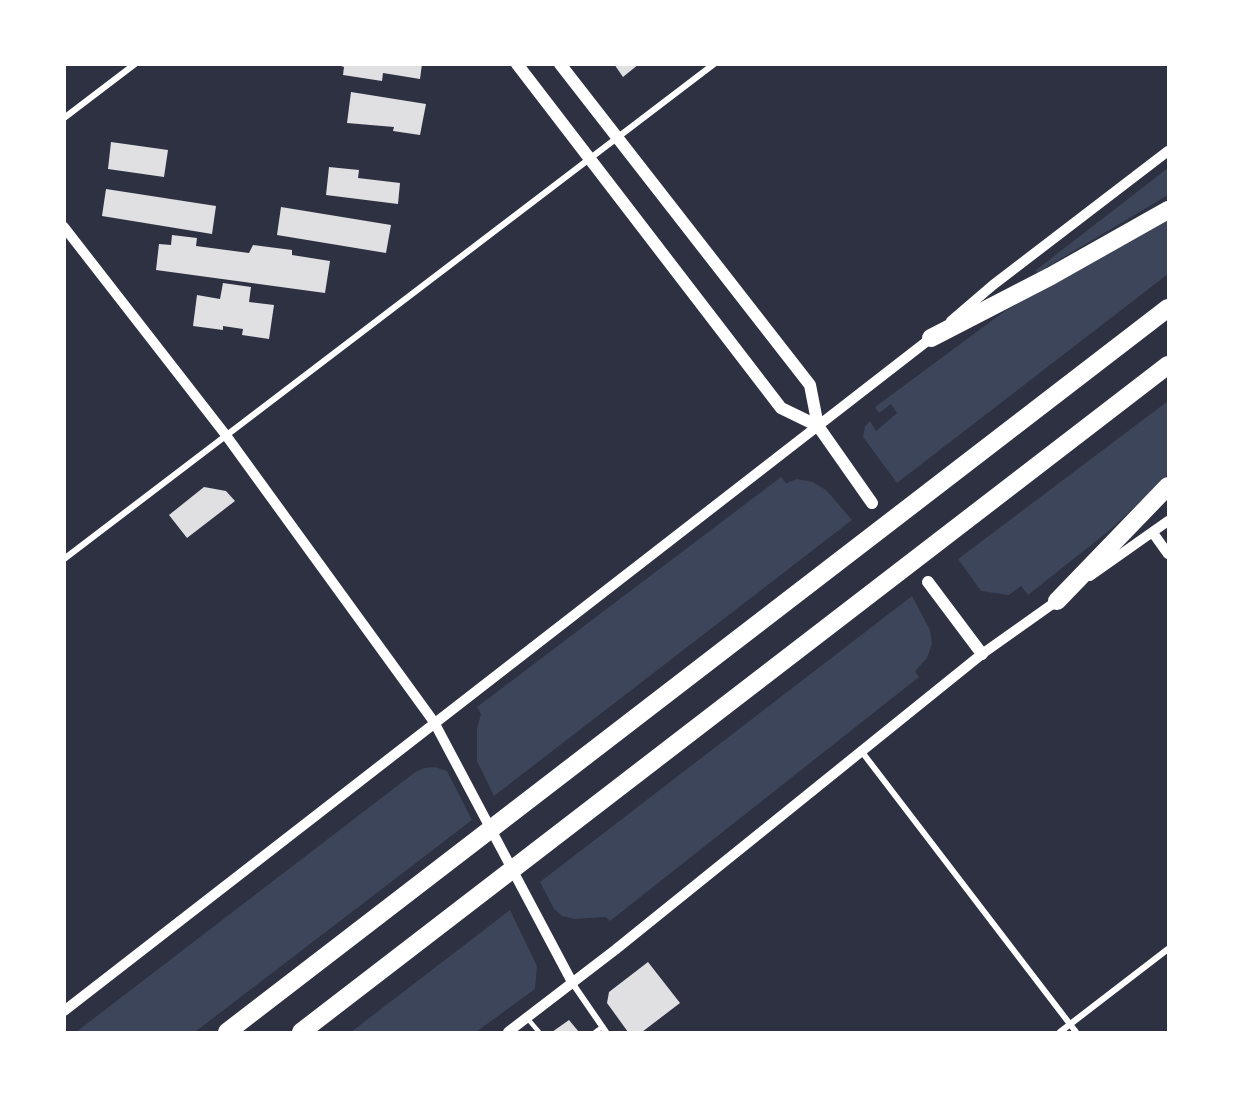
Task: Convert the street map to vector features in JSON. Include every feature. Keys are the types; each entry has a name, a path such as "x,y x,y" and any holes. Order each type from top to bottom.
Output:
{"highway":[{"path":"932,338 1051,276 1168,210"},
{"path":"227,1032 1168,308"},
{"path":"301,1032 1168,365"},
{"path":"1057,601 1168,486"}],"main road":[{"path":"517,64 588,161 782,408 818,426"},
{"path":"560,64 810,385 818,426 872,503"},
{"path":"928,582 982,654"}],"street":[{"path":"64,118 135,64"},
{"path":"64,559 225,434 714,64"},
{"path":"64,1011 932,338 993,285 1168,151"},
{"path":"64,227 225,434 434,722 573,984 604,1030"},
{"path":"508,1032 573,984 982,654 1153,534 1168,521"},
{"path":"1153,534 1168,554"},
{"path":"862,752 1076,1032"},
{"path":"1060,1032 1168,950"}],"lane":[{"path":"527,1018 539,1032"},
{"path":"595,1032 604,1030"}],"shaded area":[{"path":"1168,168 1168,195 1037,273 1036,270"},
{"path":"1168,219 1168,274 897,483 863,437 865,426 870,421 876,431 897,413 891,404 879,413 875,407 1005,311"},
{"path":"1168,401 1168,474 1161,482 1110,530 1028,595 1021,586 1009,595 981,591 958,559"},
{"path":"781,477 786,483 797,479 813,482 826,490 852,520 494,796 477,761 477,729 481,714 477,707"},
{"path":"912,596 930,630 932,644 927,658 915,671 919,677 610,921 606,917 575,919 562,916 554,909 540,882"},
{"path":"435,767 447,771 472,820 195,1032 76,1032 414,773 424,768"},
{"path":"510,910 537,966 535,989 476,1032 351,1032"}],"building":[{"path":"335,64 422,64 420,79 383,73 382,81 343,75 344,67"},
{"path":"614,64 639,64 623,77"},
{"path":"351,92 426,104 420,135 393,131 394,127 347,123"},
{"path":"111,142 168,150 164,177 108,169"},
{"path":"329,167 359,170 358,178 400,183 398,204 326,195"},
{"path":"106,189 216,206 212,234 102,216"},
{"path":"281,207 391,225 386,253 277,235"},
{"path":"172,235 197,238 196,246 249,253 253,245 292,250 292,255 330,261 325,293 156,270 159,244 171,245"},
{"path":"223,283 251,287 249,302 274,305 269,339 242,335 243,329 223,326 223,330 193,326 197,295 220,299"},
{"path":"204,487 226,491 235,501 187,538 169,515"},
{"path":"648,962 680,1003 642,1032 628,1032 607,1003 609,992"},
{"path":"569,1020 579,1032 552,1032"}]}
